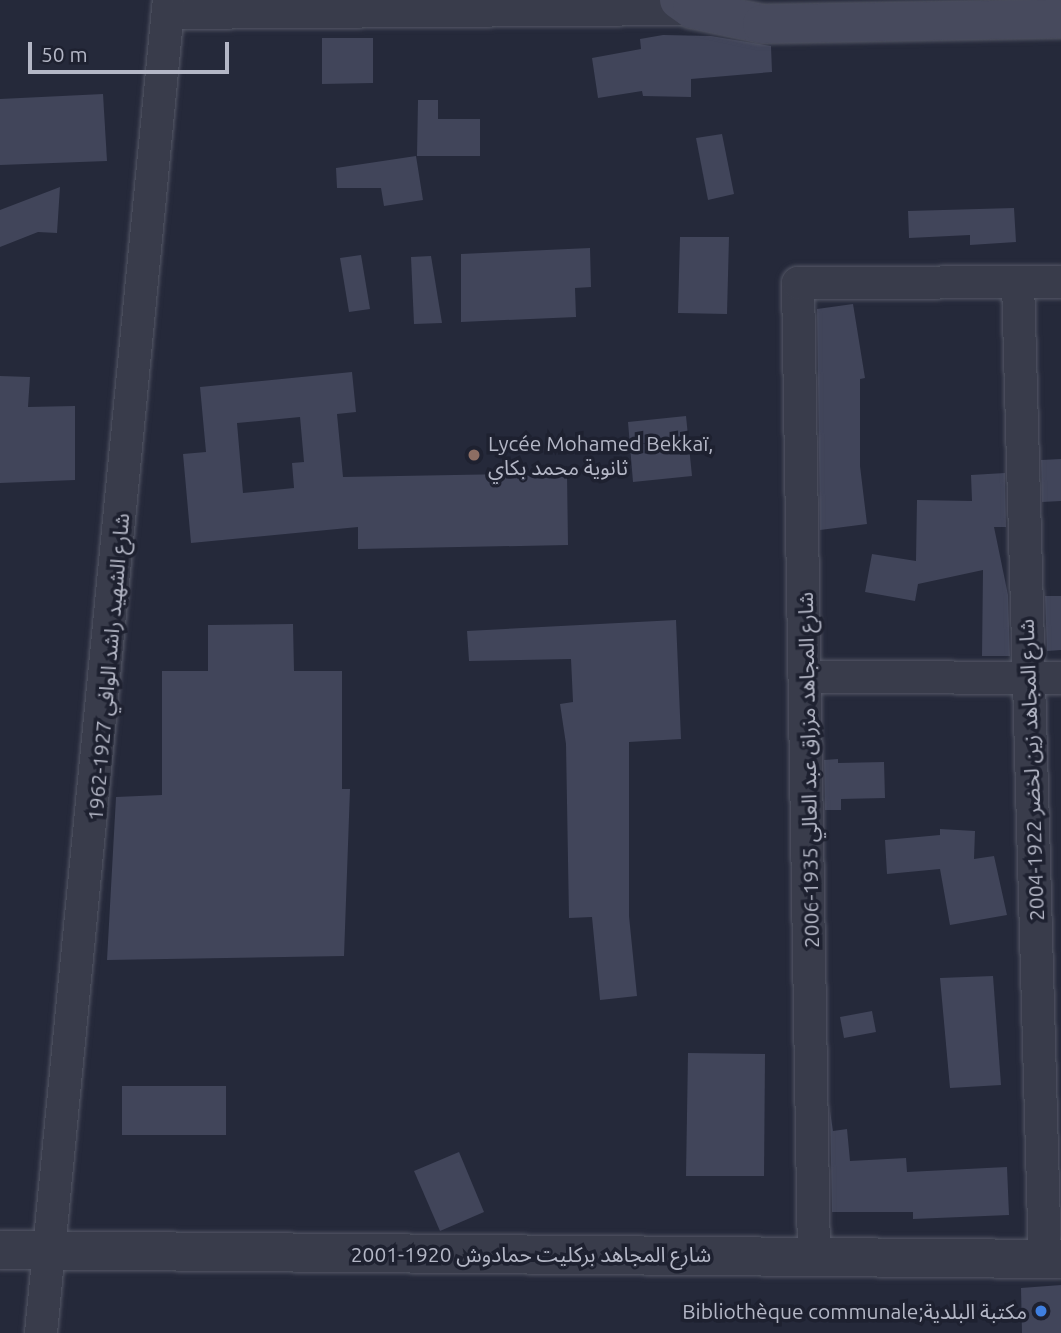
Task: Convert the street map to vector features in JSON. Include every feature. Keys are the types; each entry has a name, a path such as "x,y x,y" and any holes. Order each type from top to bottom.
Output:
{"main road":[{"path":"685,5 762,23 1008,10 1061,19"}],"street":[{"path":"169,6 685,5"},
{"name":"شارع الشهيد راشد الوافي 1927-1962","path":"41,1333 52,1251 169,6"},
{"path":"1018,282 1061,282"},
{"name":"شارع المجاهد مزراق عبد العالي 1935-2006","path":"814,1256 808,677 798,283 1018,282"},
{"name":"شارع المجاهد زين لخضر 1922-2004","path":"1018,282 1029,678 1053,1259"},
{"path":"808,677 1061,678"},
{"name":"شارع المجاهد بركليت حمادوش 1920-2001","path":"0,1250 1053,1259"}],"building":[{"path":"663,35 711,36 771,46 772,72 691,79 691,97 643,96 642,91 598,98 592,58 641,49 640,39"},
{"path":"322,38 373,38 373,83 322,84"},
{"path":"103,94 107,161 0,165 0,99"},
{"path":"418,100 438,100 438,119 480,119 480,156 417,156"},
{"path":"722,134 734,194 708,200 696,138"},
{"path":"416,156 423,200 384,206 381,188 337,188 336,168"},
{"path":"60,187 57,233 38,232 0,247 0,210"},
{"path":"1014,208 1016,242 970,245 970,235 909,238 908,211"},
{"path":"680,237 729,237 727,314 678,313"},
{"path":"590,248 591,287 575,288 576,317 461,322 461,254"},
{"path":"361,255 370,309 349,312 340,258"},
{"path":"431,256 442,323 414,324 411,257"},
{"path":"853,304 865,378 860,379 860,466 867,524 820,530 817,309"},
{"path":"352,372 356,412 337,414 343,477 567,473 568,545 358,549 358,527 191,543 183,454 206,452 200,387","holes":["300,417 304,462 292,463 294,488 243,493 237,423"]},
{"path":"0,376 30,377 28,407 75,406 75,480 0,483"},
{"path":"686,416 692,476 633,482 628,422"},
{"path":"1061,459 1061,501 1042,502 1041,460"},
{"path":"1005,473 1006,527 994,527 1008,595 1010,656 982,656 983,570 918,584 915,601 865,592 872,554 916,561 917,500 972,501 971,475"},
{"path":"1045,596 1061,596 1061,650 1047,651"},
{"path":"676,620 681,739 629,742 629,916 637,996 600,1000 592,917 569,918 566,744 560,704 573,702 571,659 469,661 467,631"},
{"path":"293,624 294,671 342,671 342,789 350,789 344,956 107,960 116,797 162,795 162,671 208,671 208,625"},
{"path":"838,759 838,763 884,762 885,798 841,799 841,810 825,810 824,760"},
{"path":"940,829 975,831 974,859 994,856 1007,915 950,925 940,869 887,874 885,840 940,835"},
{"path":"993,976 1001,1085 950,1088 940,978"},
{"path":"872,1011 876,1032 844,1038 840,1017"},
{"path":"688,1053 765,1054 764,1176 686,1176"},
{"path":"122,1086 226,1086 226,1135 122,1135"},
{"path":"830,1111 833,1131 847,1129 850,1161 906,1158 907,1172 1007,1167 1009,1215 913,1219 913,1212 832,1212"},
{"path":"459,1152 484,1212 440,1231 414,1171"},
{"name":"Bibliothèque communale;مكتبة البلدية","path":"1061,1285 1061,1333 1022,1333 1021,1288"}],"place":[{"name":"Lycée Mohamed Bekkaï, ثانوية محمد بكاي","path":"474,455"},
{"name":"Bibliothèque communale;مكتبة البلدية","path":"1041,1311"}]}
